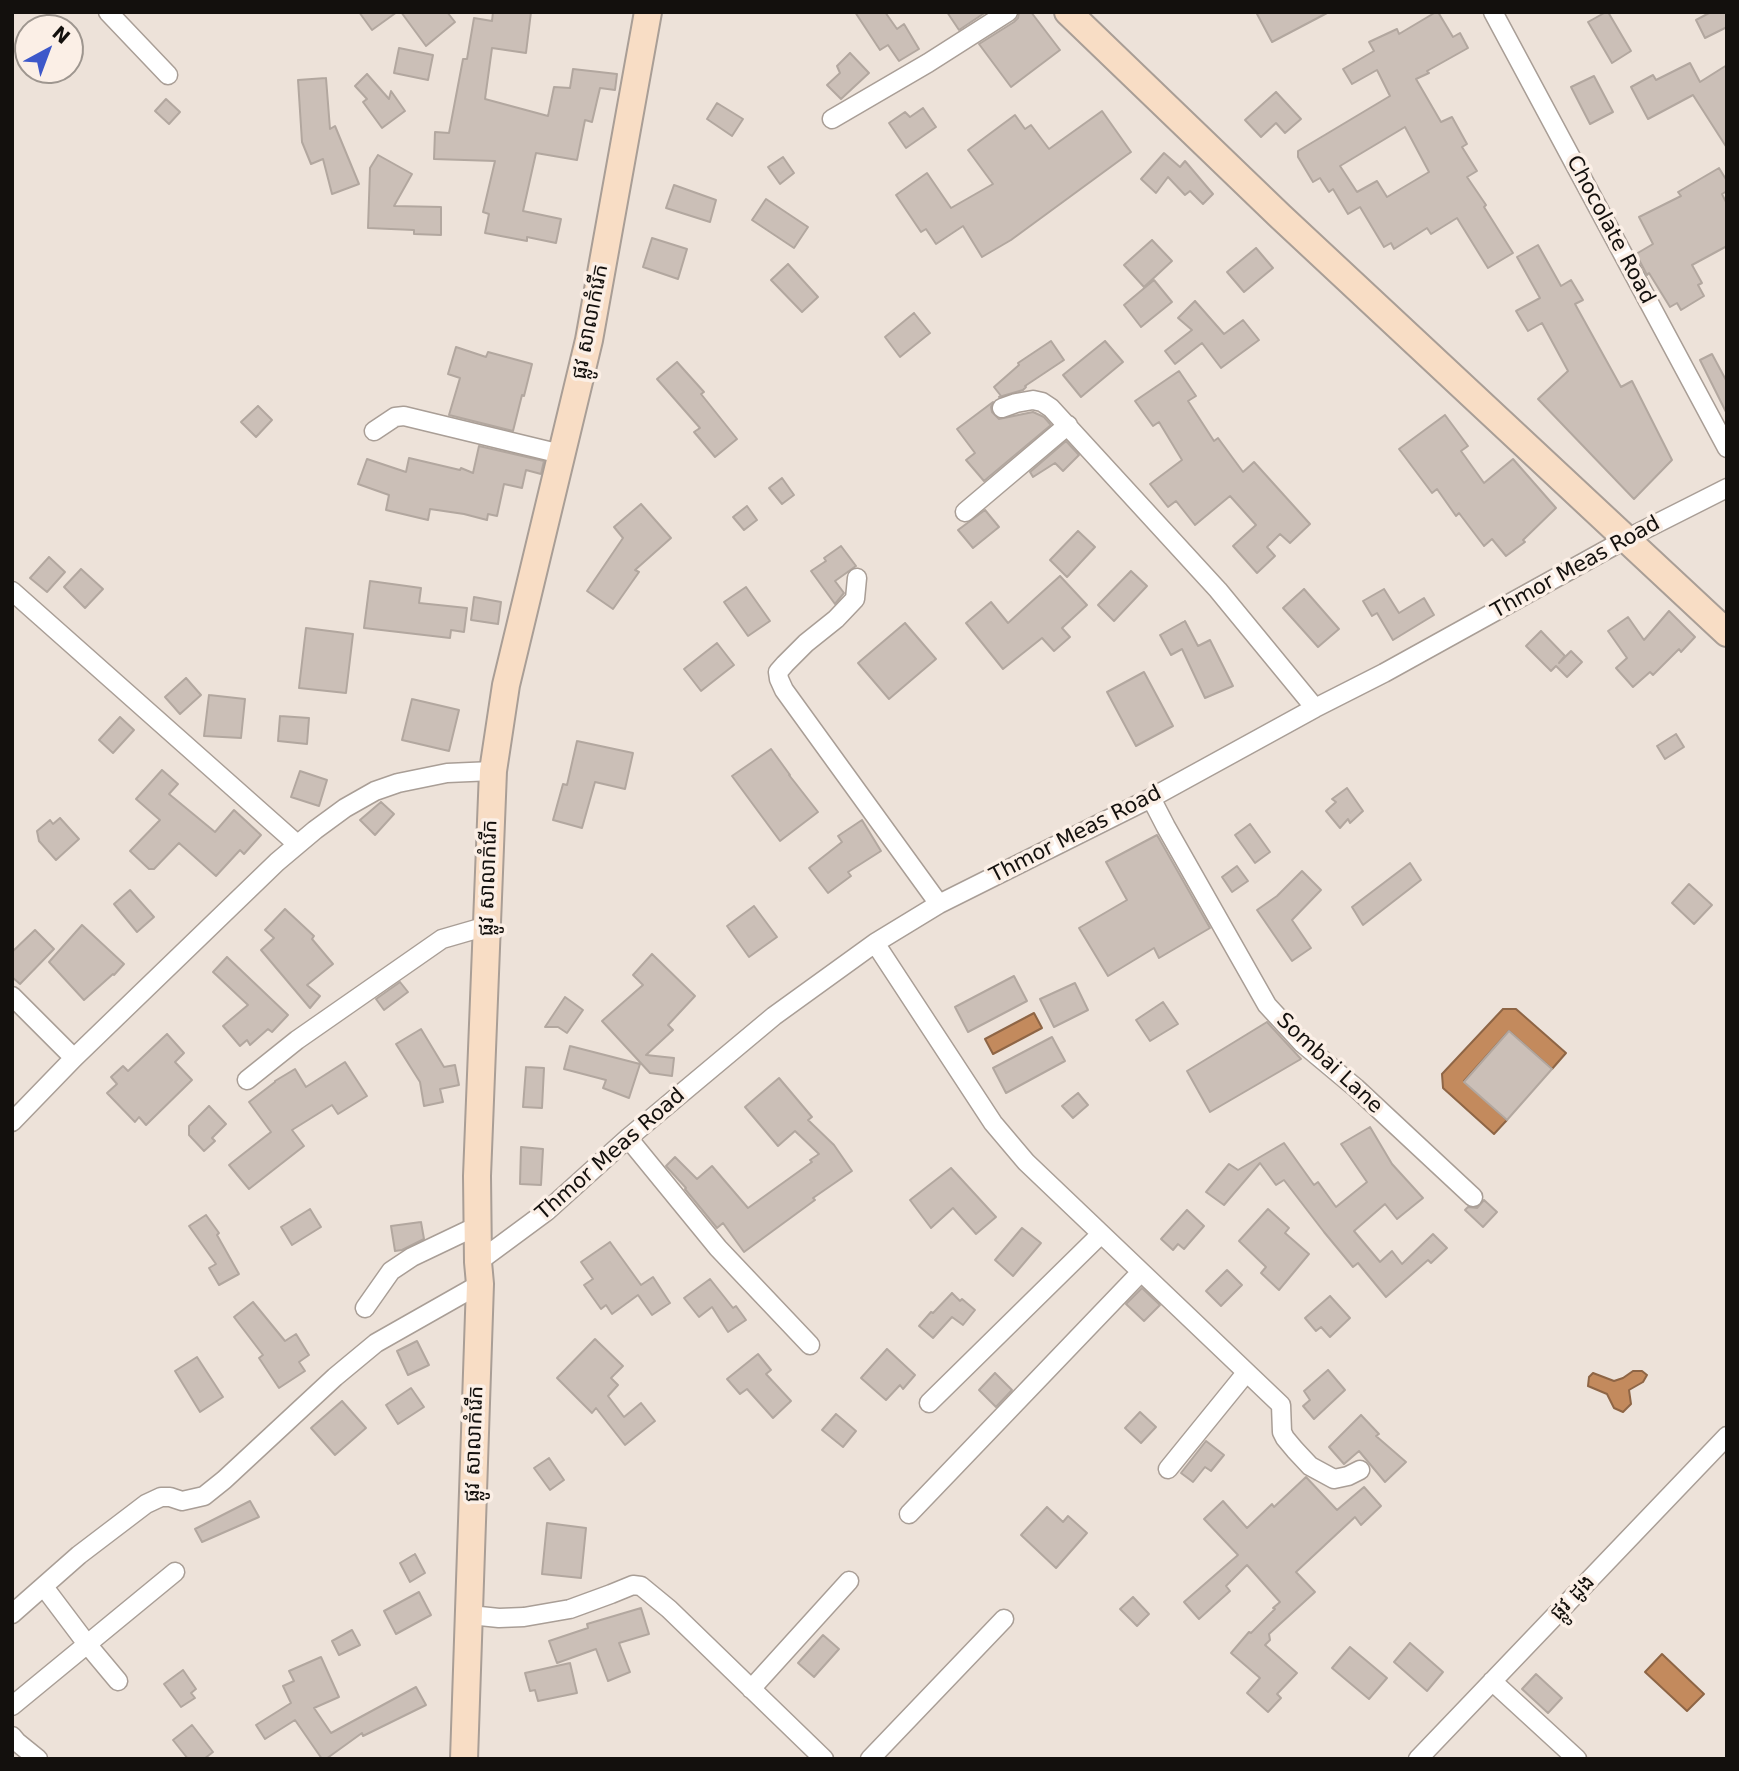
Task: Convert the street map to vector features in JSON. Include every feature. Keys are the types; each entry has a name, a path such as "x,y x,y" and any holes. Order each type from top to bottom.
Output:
{"street":[{"path":"108,12 168,75"},
{"name":"ផ្លូវ សាលាកំរើក","path":"464,1759 479,1273 477,1176 493,771 506,685 589,340 648,12"},
{"path":"832,119 1008,12"},
{"path":"1068,12 1280,216 1727,634"},
{"name":"Chocolate Road","path":"1493,12 1727,448"},
{"path":"1002,408 1016,402 1033,400 1051,408 1218,590 1315,708"},
{"path":"374,431 386,421 404,416 561,454"},
{"path":"965,512 1068,425"},
{"name":"Thmor Meas Road","path":"12,1614 79,1555 146,1504 161,1497 182,1501 204,1496 376,1343 479,1273 628,1138 774,1016 875,943 939,904 1159,813 1315,708 1626,539 1727,488"},
{"path":"857,578 855,599 785,664 778,672 779,679 784,690 939,904"},
{"path":"12,591 297,845"},
{"path":"12,1122 74,1058 297,845 345,808 375,790 398,783 447,773 493,771"},
{"name":"Sombai Lane","path":"1159,813 1267,1006 1302,1043 1356,1088 1473,1197"},
{"path":"247,1080 297,1040 442,939 487,926"},
{"path":"875,943 1002,1135 1026,1162 1281,1405 1282,1432 1294,1450 1310,1466 1334,1479 1360,1470"},
{"path":"12,996 74,1058"},
{"path":"628,1138 718,1248 810,1345"},
{"path":"365,1308 391,1271 412,1256 477,1226"},
{"path":"929,1403 1101,1234"},
{"path":"909,1514 1141,1272"},
{"path":"1168,1469 1246,1373"},
{"name":"ផ្លូវ ដូង","path":"1430,1754 1492,1681 1725,1441"},
{"path":"12,1706 175,1572"},
{"path":"751,1689 849,1581"},
{"path":"470,1615 499,1618 548,1613 570,1609 636,1585 648,1591 669,1609 824,1759"},
{"path":"44,1587 118,1681"},
{"path":"870,1759 1004,1619"},
{"path":"1492,1681 1577,1759"},
{"path":"12,1736 38,1759"}],"shaded area":[{"path":"1503,1009 1516,1009 1566,1053 1552,1069 1509,1031 1464,1081 1507,1120 1494,1134 1443,1088 1442,1074"},
{"path":"1034,1013 1042,1028 993,1054 985,1039"},
{"path":"1633,1371 1642,1371 1647,1375 1643,1382 1629,1390 1631,1404 1623,1412 1614,1408 1607,1394 1588,1386 1589,1377 1593,1373 1614,1381"},
{"path":"1662,1654 1704,1694 1687,1711 1645,1672"}],"building":[{"path":"359,12 397,12 372,30"},
{"path":"401,12 447,12 455,22 426,46"},
{"path":"493,12 531,12 526,53 492,48 485,99 548,116 554,87 570,88 573,69 617,74 615,90 600,88 592,122 585,120 577,160 536,153 523,211 561,219 556,243 485,233 489,214 483,212 495,161 434,159 435,132 449,133 474,18 492,21"},
{"path":"855,12 885,12 897,29 904,24 919,49 899,61 888,45 880,50"},
{"path":"947,12 986,12 959,30"},
{"path":"1019,12 1031,12 1060,50 1011,87 979,44 1014,22"},
{"path":"1256,12 1329,12 1272,42"},
{"path":"1438,12 1453,37 1460,33 1468,48 1416,79 1441,122 1452,117 1467,144 1462,147 1477,171 1467,177 1513,253 1488,268 1457,218 1431,234 1427,228 1394,249 1391,243 1384,247 1360,207 1348,214 1333,189 1329,192 1320,178 1313,182 1298,157 1298,151 1390,96 1377,70 1352,84 1343,69 1374,51 1369,42 1397,29 1399,34","holes":["1405,127 1429,172 1387,197 1377,181 1357,192 1340,166"]},
{"path":"1606,12 1631,51 1612,63 1588,22"},
{"path":"1711,12 1727,12 1727,27 1705,38 1696,20"},
{"path":"399,48 433,55 428,80 394,73"},
{"path":"850,53 869,73 841,99 827,85 840,73 837,66"},
{"path":"1690,63 1700,82 1727,65 1727,148 1693,95 1648,119 1631,87 1653,75 1656,80"},
{"path":"367,74 389,99 391,91 405,111 382,128 363,102 367,99 355,86"},
{"path":"1594,76 1613,112 1590,124 1571,87"},
{"path":"326,78 330,129 335,126 359,184 332,194 323,159 311,164 302,142 298,80"},
{"path":"1276,92 1301,119 1285,133 1276,123 1261,137 1245,120"},
{"path":"166,99 180,112 169,124 155,111"},
{"path":"717,103 743,119 732,136 707,119"},
{"path":"923,108 936,127 906,148 889,123 905,112 910,117"},
{"path":"1102,111 1131,152 1011,240 982,257 963,226 936,244 926,229 921,232 896,195 927,173 951,208 993,184 968,150 1015,115 1025,129 1031,125 1049,149"},
{"path":"1164,153 1180,167 1185,161 1213,194 1203,204 1190,191 1185,195 1168,177 1156,193 1141,179"},
{"path":"378,155 412,174 394,206 441,207 441,235 414,234 414,230 368,228 370,168"},
{"path":"783,157 794,173 780,184 768,167"},
{"path":"1719,168 1727,181 1727,191 1722,194 1727,204 1727,246 1692,265 1702,283 1698,285 1704,296 1681,310 1677,303 1670,307 1636,254 1653,244 1639,217 1681,196 1678,192"},
{"path":"674,185 716,200 710,222 666,208"},
{"path":"766,199 808,227 794,248 752,220"},
{"path":"652,238 687,249 678,279 643,267"},
{"path":"1152,240 1172,261 1144,287 1124,265"},
{"path":"1538,245 1561,286 1571,280 1583,300 1575,304 1621,387 1632,381 1672,460 1634,499 1538,399 1568,371 1542,323 1528,331 1516,311 1540,298 1517,257"},
{"path":"1256,248 1273,268 1244,292 1227,272"},
{"path":"788,264 818,297 802,312 771,280"},
{"path":"1154,280 1172,302 1141,327 1124,305"},
{"path":"1195,301 1224,334 1243,320 1259,340 1221,368 1202,343 1175,364 1165,351 1192,330 1178,318"},
{"path":"914,313 930,333 900,357 885,337"},
{"path":"1051,341 1064,360 1023,390 999,397 1001,396 994,387 1019,365 1018,363"},
{"path":"1105,341 1123,362 1081,397 1063,375"},
{"path":"456,347 486,357 488,352 532,364 513,431 449,415 460,378 448,374"},
{"path":"1712,354 1727,382 1727,414 1700,360"},
{"path":"677,362 704,392 701,394 737,439 715,457 694,432 700,428 657,379"},
{"path":"1179,371 1196,396 1188,401 1214,441 1218,438 1243,472 1254,462 1310,524 1290,543 1280,534 1267,547 1275,556 1257,573 1233,546 1256,525 1230,496 1195,525 1176,501 1168,507 1150,484 1182,460 1159,422 1153,426 1135,401"},
{"path":"993,402 992,412 999,419 1033,412 1044,417 1051,425 984,481 966,460 975,453 957,429"},
{"path":"258,406 272,420 256,437 241,422"},
{"path":"1445,415 1468,446 1461,451 1484,483 1513,459 1556,508 1523,540 1525,542 1506,556 1492,539 1484,546 1459,513 1456,516 1437,489 1432,493 1399,449"},
{"path":"1066,441 1079,455 1063,471 1055,463 1033,477 1030,472"},
{"path":"479,446 544,461 541,474 526,470 522,488 504,484 497,516 488,514 487,520 430,509 428,520 386,510 389,495 358,484 367,459 406,472 409,458 460,470 461,468 473,473"},
{"path":"782,478 794,495 782,504 769,488"},
{"path":"641,504 671,538 635,570 639,572 613,609 587,591 623,538 614,527"},
{"path":"747,506 757,520 744,530 733,517"},
{"path":"985,510 999,527 973,548 958,530"},
{"path":"1078,531 1095,547 1067,577 1050,560"},
{"path":"841,546 856,566 835,581 844,593 835,604 811,571"},
{"path":"49,557 65,572 47,592 30,578"},
{"path":"81,569 103,589 85,608 64,587"},
{"path":"1131,571 1147,586 1114,621 1098,605"},
{"path":"1060,576 1087,605 1062,628 1070,637 1054,651 1042,638 1003,669 966,623 991,602 1008,623"},
{"path":"370,581 421,588 419,603 467,608 464,632 451,630 450,638 364,628"},
{"path":"746,587 770,621 748,636 724,602"},
{"path":"1304,589 1339,629 1318,647 1283,608"},
{"path":"1384,589 1399,613 1424,598 1434,615 1393,640 1377,613 1372,616 1363,601"},
{"path":"474,597 501,602 498,624 471,620"},
{"path":"1669,611 1695,637 1653,675 1650,672 1633,687 1616,668 1627,658 1608,631 1628,617 1644,640"},
{"path":"1185,621 1198,646 1210,640 1233,686 1205,698 1182,649 1171,655 1160,635"},
{"path":"905,623 936,659 889,699 858,663"},
{"path":"306,628 353,634 346,693 299,688"},
{"path":"1541,631 1565,656 1559,663 1571,651 1582,662 1567,677 1556,666 1551,671 1526,646"},
{"path":"717,643 734,665 701,691 684,669"},
{"path":"1144,672 1173,726 1136,746 1107,692"},
{"path":"186,678 201,695 180,714 165,697"},
{"path":"209,695 245,699 241,738 204,736"},
{"path":"412,699 459,710 449,751 402,740"},
{"path":"280,716 309,718 307,744 278,741"},
{"path":"120,717 134,730 113,753 99,740"},
{"path":"1676,734 1684,747 1665,759 1657,746"},
{"path":"577,741 633,753 625,789 595,782 582,828 553,820 563,784 567,785"},
{"path":"771,749 818,812 780,841 732,776"},
{"path":"162,770 178,784 169,794 215,832 234,810 261,835 244,854 240,850 216,876 179,843 154,869 149,869 130,851 160,820 136,799"},
{"path":"300,771 327,780 319,806 291,797"},
{"path":"1347,788 1363,811 1350,823 1348,819 1340,828 1326,811 1336,802 1332,799"},
{"path":"381,802 394,814 375,835 360,820"},
{"path":"60,818 79,839 56,860 39,841 37,831 50,820 53,824"},
{"path":"862,820 881,851 848,872 851,876 828,893 809,868 842,842 838,836"},
{"path":"1250,824 1270,852 1255,863 1235,835"},
{"path":"1157,835 1210,928 1159,958 1154,948 1108,976 1079,928 1127,900 1106,862"},
{"path":"1410,863 1421,880 1363,925 1352,907"},
{"path":"1237,866 1248,881 1232,892 1222,877"},
{"path":"1302,871 1321,890 1292,920 1311,948 1292,961 1257,910 1277,896"},
{"path":"1689,884 1712,905 1694,924 1672,903"},
{"path":"130,890 154,917 137,932 114,904"},
{"path":"754,906 777,937 749,957 727,926"},
{"path":"285,909 314,936 312,939 333,964 307,985 320,996 310,1008 261,950 274,938 265,930"},
{"path":"82,925 124,964 84,1000 49,962"},
{"path":"35,930 54,949 20,984 12,977 12,952"},
{"path":"652,954 695,996 668,1025 673,1030 646,1055 674,1058 672,1076 650,1073 602,1021 643,985 633,975"},
{"path":"227,957 288,1015 272,1032 268,1029 250,1045 247,1040 240,1046 223,1026 248,1005 213,972"},
{"path":"1014,976 1027,1001 968,1032 955,1007"},
{"path":"400,982 408,992 384,1010 376,999"},
{"path":"1075,983 1088,1010 1054,1027 1040,999"},
{"path":"565,997 583,1010 567,1033 558,1027 545,1027"},
{"path":"1163,1002 1178,1024 1150,1041 1136,1020"},
{"path":"1267,1022 1301,1059 1210,1112 1187,1071"},
{"path":"421,1029 444,1067 455,1065 459,1085 440,1089 443,1102 424,1106 420,1082 396,1044"},
{"path":"1509,1031 1552,1069 1507,1120 1464,1082"},
{"path":"167,1034 184,1053 175,1062 192,1080 146,1125 139,1117 135,1122 107,1093 117,1084 111,1077 123,1066 128,1071"},
{"path":"1052,1037 1065,1061 1006,1093 993,1068"},
{"path":"570,1046 640,1064 629,1098 603,1088 606,1080 564,1069"},
{"path":"345,1062 367,1096 338,1114 332,1105 292,1130 304,1146 249,1189 229,1165 271,1132 249,1102 295,1069 306,1087"},
{"path":"526,1067 544,1068 542,1108 523,1107"},
{"path":"779,1078 812,1117 808,1120 834,1145 852,1171 744,1252 723,1223 717,1228 666,1166 675,1157 697,1179 712,1166 748,1208 812,1162 810,1160 819,1154 795,1131 778,1146 745,1107"},
{"path":"1078,1093 1088,1105 1073,1118 1062,1106"},
{"path":"209,1106 226,1124 212,1138 215,1141 204,1151 189,1135 189,1126"},
{"path":"1370,1127 1392,1164 1423,1198 1397,1219 1385,1204 1354,1231 1380,1262 1392,1251 1402,1264 1433,1234 1447,1248 1431,1263 1428,1260 1386,1297 1358,1263 1353,1267 1284,1180 1276,1185 1260,1163 1224,1205 1206,1192 1229,1164 1238,1170 1284,1143 1314,1185 1318,1182 1336,1207 1367,1182 1341,1144"},
{"path":"521,1147 543,1149 541,1185 520,1184"},
{"path":"951,1168 996,1217 976,1234 953,1208 931,1228 910,1200"},
{"path":"1484,1200 1497,1212 1483,1227 1465,1210 1468,1207 1477,1208"},
{"path":"310,1209 321,1227 292,1245 281,1227"},
{"path":"1268,1209 1289,1228 1285,1233 1309,1254 1279,1290 1261,1273 1266,1267 1239,1241"},
{"path":"1187,1210 1204,1226 1184,1249 1178,1244 1173,1250 1161,1239"},
{"path":"206,1215 219,1233 217,1235 239,1274 219,1285 209,1268 216,1264 189,1226"},
{"path":"421,1222 424,1239 395,1251 391,1226"},
{"path":"1022,1228 1041,1243 1013,1276 995,1260"},
{"path":"610,1242 641,1285 653,1277 670,1303 652,1315 638,1295 612,1314 606,1305 601,1309 584,1285 593,1279 581,1262"},
{"path":"1227,1270 1242,1285 1221,1306 1206,1291"},
{"path":"710,1279 746,1320 728,1332 712,1307 699,1317 684,1298"},
{"path":"1142,1288 1160,1305 1144,1321 1126,1304"},
{"path":"952,1293 975,1310 963,1325 952,1317 933,1338 919,1326"},
{"path":"1330,1296 1350,1318 1330,1337 1321,1327 1316,1331 1305,1318"},
{"path":"253,1302 285,1341 296,1334 309,1355 299,1362 305,1371 279,1388 259,1358 263,1355 234,1317"},
{"path":"595,1339 623,1366 611,1378 618,1385 608,1396 624,1417 641,1403 655,1421 625,1445 596,1408 592,1413 557,1378"},
{"path":"417,1341 429,1365 408,1375 397,1351"},
{"path":"887,1349 915,1375 903,1389 900,1385 886,1400 861,1378"},
{"path":"758,1354 771,1370 766,1374 791,1401 773,1418 747,1389 740,1394 727,1379"},
{"path":"197,1357 223,1397 200,1412 175,1371"},
{"path":"1328,1370 1345,1390 1314,1419 1303,1406 1310,1400 1304,1391"},
{"path":"995,1373 1012,1390 996,1407 979,1390"},
{"path":"411,1388 424,1407 398,1424 386,1405"},
{"path":"342,1401 366,1428 335,1455 311,1428"},
{"path":"1140,1412 1156,1427 1141,1443 1125,1428"},
{"path":"836,1414 856,1431 843,1447 822,1430"},
{"path":"1361,1415 1379,1434 1376,1436 1406,1462 1385,1482 1359,1451 1344,1464 1329,1447"},
{"path":"1206,1441 1224,1455 1211,1471 1205,1467 1193,1482 1181,1473"},
{"path":"549,1458 564,1480 550,1490 534,1468"},
{"path":"1306,1477 1337,1510 1364,1487 1381,1506 1361,1525 1355,1517 1296,1572 1315,1592 1269,1634 1270,1640 1265,1645 1297,1673 1277,1694 1281,1698 1268,1712 1247,1693 1260,1678 1231,1653 1280,1602 1247,1565 1226,1586 1230,1591 1199,1619 1184,1602 1238,1555 1204,1519 1223,1501 1247,1528"},
{"path":"250,1501 259,1517 202,1542 195,1529"},
{"path":"1047,1507 1063,1522 1068,1516 1087,1533 1056,1568 1021,1535"},
{"path":"547,1523 586,1528 581,1578 542,1574"},
{"path":"415,1554 425,1573 410,1582 400,1563"},
{"path":"419,1592 431,1615 396,1634 384,1611"},
{"path":"1133,1597 1149,1614 1137,1626 1120,1609"},
{"path":"641,1608 649,1634 619,1643 630,1672 608,1681 596,1649 557,1663 549,1641 588,1628 587,1624"},
{"path":"352,1630 360,1645 339,1655 332,1641"},
{"path":"823,1635 839,1649 814,1677 798,1663"},
{"path":"1410,1643 1443,1672 1427,1691 1394,1662"},
{"path":"1350,1647 1387,1678 1369,1699 1332,1668"},
{"path":"321,1657 339,1697 314,1708 331,1733 416,1687 426,1705 363,1736 362,1733 326,1759 322,1759 295,1720 265,1739 256,1725 291,1703 283,1686 294,1681 289,1671"},
{"path":"570,1663 577,1693 538,1701 535,1690 530,1691 525,1673"},
{"path":"183,1670 196,1689 191,1693 195,1698 181,1707 164,1684"},
{"path":"1536,1674 1562,1698 1548,1713 1522,1689"},
{"path":"192,1725 213,1752 204,1759 188,1759 173,1740"}]}
